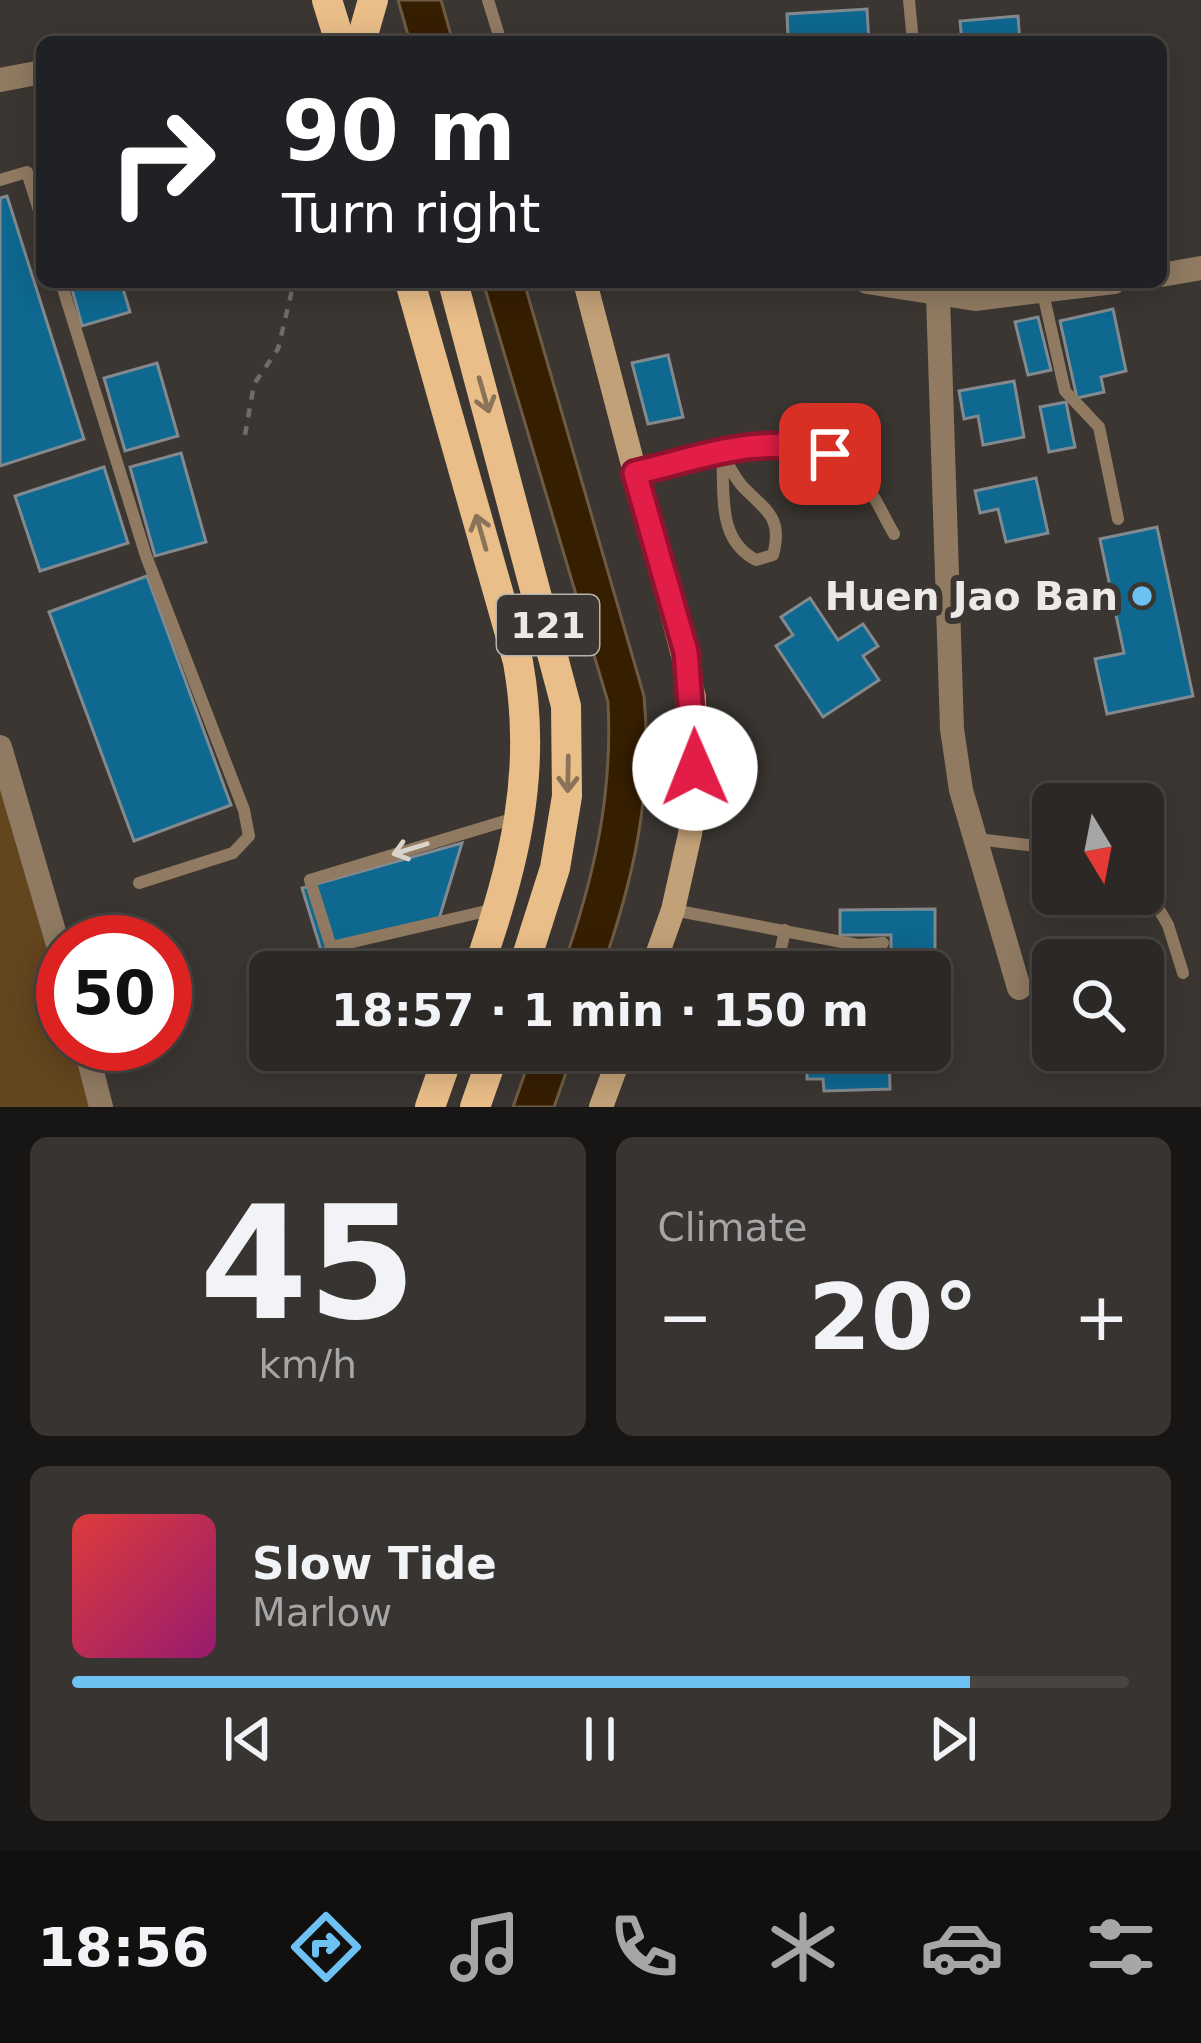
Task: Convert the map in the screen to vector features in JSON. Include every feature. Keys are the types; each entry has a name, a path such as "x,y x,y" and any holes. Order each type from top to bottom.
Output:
{"main road":[{"path":"328,0 338,36"},
{"path":"363,36 374,0"},
{"path":"374,0 384,36"},
{"name":"121","path":"412,288 518,662 527,714 522,816 485,951"},
{"name":"121","path":"455,288 566,706 567,796 555,868 529,951"},
{"path":"587,288 694,697 695,794 673,910 658,951"},
{"path":"430,1107 443,1071"},
{"path":"475,1107 488,1071"},
{"path":"601,1107 614,1071"}],"street":[{"path":"0,80 36,73"},
{"path":"1167,273 1201,268"},
{"path":"1019,988 961,790 952,728 937,289 1043,293 1065,288"},
{"path":"0,747 49,915"},
{"path":"92,1071 101,1107"}],"lane":[{"path":"488,0 499,36"},
{"path":"910,0 913,36"},
{"path":"0,180 27,172 36,201"},
{"path":"63,288 146,556 244,810 249,836 233,854 139,884"},
{"path":"1043,293 1065,391 1100,427 1118,519"},
{"path":"635,473 792,442 830,454 860,476 894,534"},
{"path":"722,453 742,486 768,506 779,532 773,555 756,560 736,549 726,524 722,453"},
{"path":"500,908 331,947 310,880 522,816"},
{"path":"976,838 1032,845"},
{"path":"673,910 858,945 883,944"},
{"path":"1162,915 1183,974"},
{"path":"780,951 785,930"}],"path":[{"path":"245,435 254,384 278,349 293,288"}],"shaded area":[{"path":"398,0 441,0 451,36 408,36"},
{"path":"485,288 526,288 644,696 643,802 623,903 608,951 568,951 598,839 608,702"},
{"path":"0,789 37,915 36,1071 80,1071 90,1107 0,1107"},
{"path":"526,1071 567,1071 554,1107 513,1107"}],"building":[{"path":"867,9 869,36 788,36 787,14"},
{"path":"1018,16 1020,36 961,36 960,21"},
{"path":"7,196 84,439 0,466 0,198"},
{"path":"72,288 123,288 130,312 82,326"},
{"path":"1113,309 1126,371 1101,377 1104,392 1077,398 1060,321"},
{"path":"1038,317 1051,370 1028,375 1015,322"},
{"path":"668,355 683,417 648,424 632,363"},
{"path":"157,363 178,436 125,451 104,378"},
{"path":"1014,381 1024,437 983,445 978,416 964,419 959,391"},
{"path":"1066,402 1075,447 1049,452 1040,407"},
{"path":"181,453 206,542 155,556 130,467"},
{"path":"104,467 128,543 40,571 15,496"},
{"path":"1036,478 1048,533 1006,542 998,509 980,513 975,491"},
{"name":"Huen Jao Ban","path":"1157,527 1193,696 1107,714 1095,659 1124,653 1100,539"},
{"path":"147,576 231,805 134,841 49,612"},
{"path":"810,598 838,640 863,624 878,646 863,656 879,680 823,717 776,646 793,635 781,617"},
{"path":"462,843 439,919 321,950 302,888"},
{"path":"935,909 935,951 891,951 891,935 840,935 840,910"},
{"path":"807,1071 890,1071 890,1089 824,1091 823,1079 807,1079"}],"place":[{"name":"Huen Jao Ban","path":"1142,596"}],"route":[{"path":"695,768 694,697 686,652 635,473 757,445 792,442 830,454"}]}
